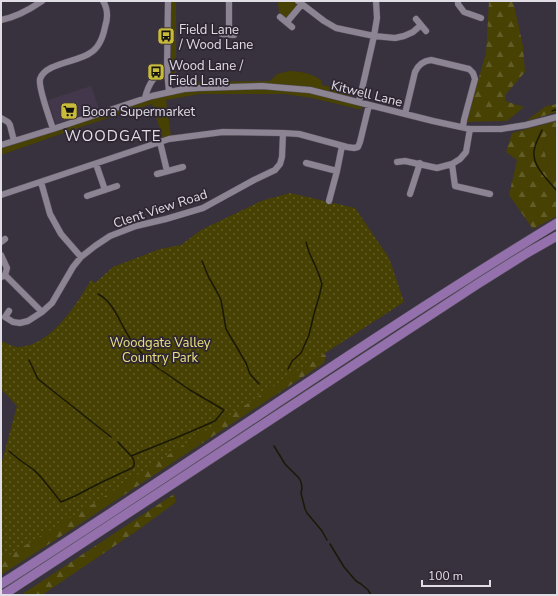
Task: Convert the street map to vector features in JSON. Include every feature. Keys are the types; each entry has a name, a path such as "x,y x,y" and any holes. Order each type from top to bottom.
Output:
{"highway":[{"path":"1,584 468,278 557,223"},
{"path":"3,595 436,310 538,246 557,237"}],"street":[{"path":"1,20 21,14 42,1"},
{"path":"54,129 41,89 40,81 42,74 48,69 89,54 96,47 103,37 107,18 106,7 103,1"},
{"path":"168,1 169,92"},
{"path":"222,34 232,34 229,1"},
{"path":"359,102 374,36 377,18 376,1"},
{"path":"458,1 458,4 464,12 482,18"},
{"path":"287,22 300,3 336,28 374,36 396,38 413,32 421,25"},
{"path":"280,17 292,27"},
{"path":"416,19 426,31"},
{"path":"397,162 405,161 437,168 452,164 460,159 466,152 468,145 464,120 475,79 473,73 469,69 431,60 421,63 415,72 405,114"},
{"path":"145,98 147,88 156,76 160,72 168,70"},
{"name":"Kitwell Lane","path":"1,145 54,129 145,98 184,89 262,86 310,90 466,128 501,129 526,125 557,117"},
{"path":"1,195 169,139 223,132 283,133 299,134 354,148 358,147 360,142 369,105"},
{"path":"1,118 10,125 14,141"},
{"name":"Clent View Road","path":"9,311 5,317 13,322 20,323 28,321 42,312 52,303 73,267 81,257 110,236 136,226 204,208 275,170 280,164 282,157 283,133"},
{"path":"160,142 167,171"},
{"path":"329,201 342,146"},
{"path":"306,163 337,171"},
{"path":"96,164 105,190"},
{"path":"410,194 420,164"},
{"path":"452,164 455,186 490,194"},
{"path":"157,174 183,167"},
{"path":"40,182 50,214 62,234 81,257"},
{"path":"87,196 117,186"},
{"path":"1,255 6,268 3,276 42,312"}],"shaded area":[{"path":"91,86 99,109 56,124 48,100"}],"green space":[{"path":"171,1 176,1 176,78 172,82 171,81"},
{"path":"278,1 293,1 296,3 296,7 287,18 279,14"},
{"path":"489,1 513,1 523,46 525,72 506,94 505,101 524,107 507,121 466,122 486,53"},
{"path":"289,71 302,72 312,75 321,80 322,85 352,91 349,96 310,89 241,84 181,86 180,82 270,81 277,74"},
{"path":"245,89 306,92 359,105 361,106 362,110 312,98 284,94 200,94 166,100 171,136 163,139 152,104 1,155 1,147 166,95 180,92"},
{"path":"557,104 557,112 526,121 546,106"},
{"path":"557,121 557,130 546,136 543,147 552,176 557,181 557,216 533,229 509,195 517,160 506,152 512,133"},
{"path":"557,130 557,181 552,176 543,147 546,136"},
{"name":"Woodgate Valley Country Park","path":"290,193 355,208 389,258 404,302 85,509 1,560 1,465 17,406 1,389 1,341 18,347 30,345 41,340 70,312 91,280 95,283 113,267 160,249 181,245 201,230 261,201"},
{"path":"324,354 326,356 324,363 1,575 1,514"},
{"path":"174,494 176,502 141,528 42,595 21,595"}],"waterway":[{"path":"552,111 557,109"},
{"path":"542,130 535,145 535,162 541,172 557,191"},
{"path":"288,369 292,361 301,353 309,335 322,284 306,242"},
{"path":"202,261 221,300 226,329 246,363 250,374 259,384"},
{"path":"98,294 112,307 129,337 136,346 147,359 159,369"},
{"path":"29,360 38,379 111,437"},
{"path":"118,442 131,456 215,421 224,410 190,390 161,370"},
{"path":"274,446 285,464 299,478 301,482 301,493 305,509 327,540"},
{"path":"9,451 34,470 61,502 132,468 134,466 132,457"},
{"path":"330,544 344,567 356,581 368,590 371,595"}],"place":[{"name":"Field Lane / Wood Lane","path":"166,36"},
{"name":"Wood Lane / Field Lane","path":"156,72"},
{"name":"Boora Supermarket","path":"69,111"}],"district":[{"name":"WOODGATE","path":"113,136"}]}
